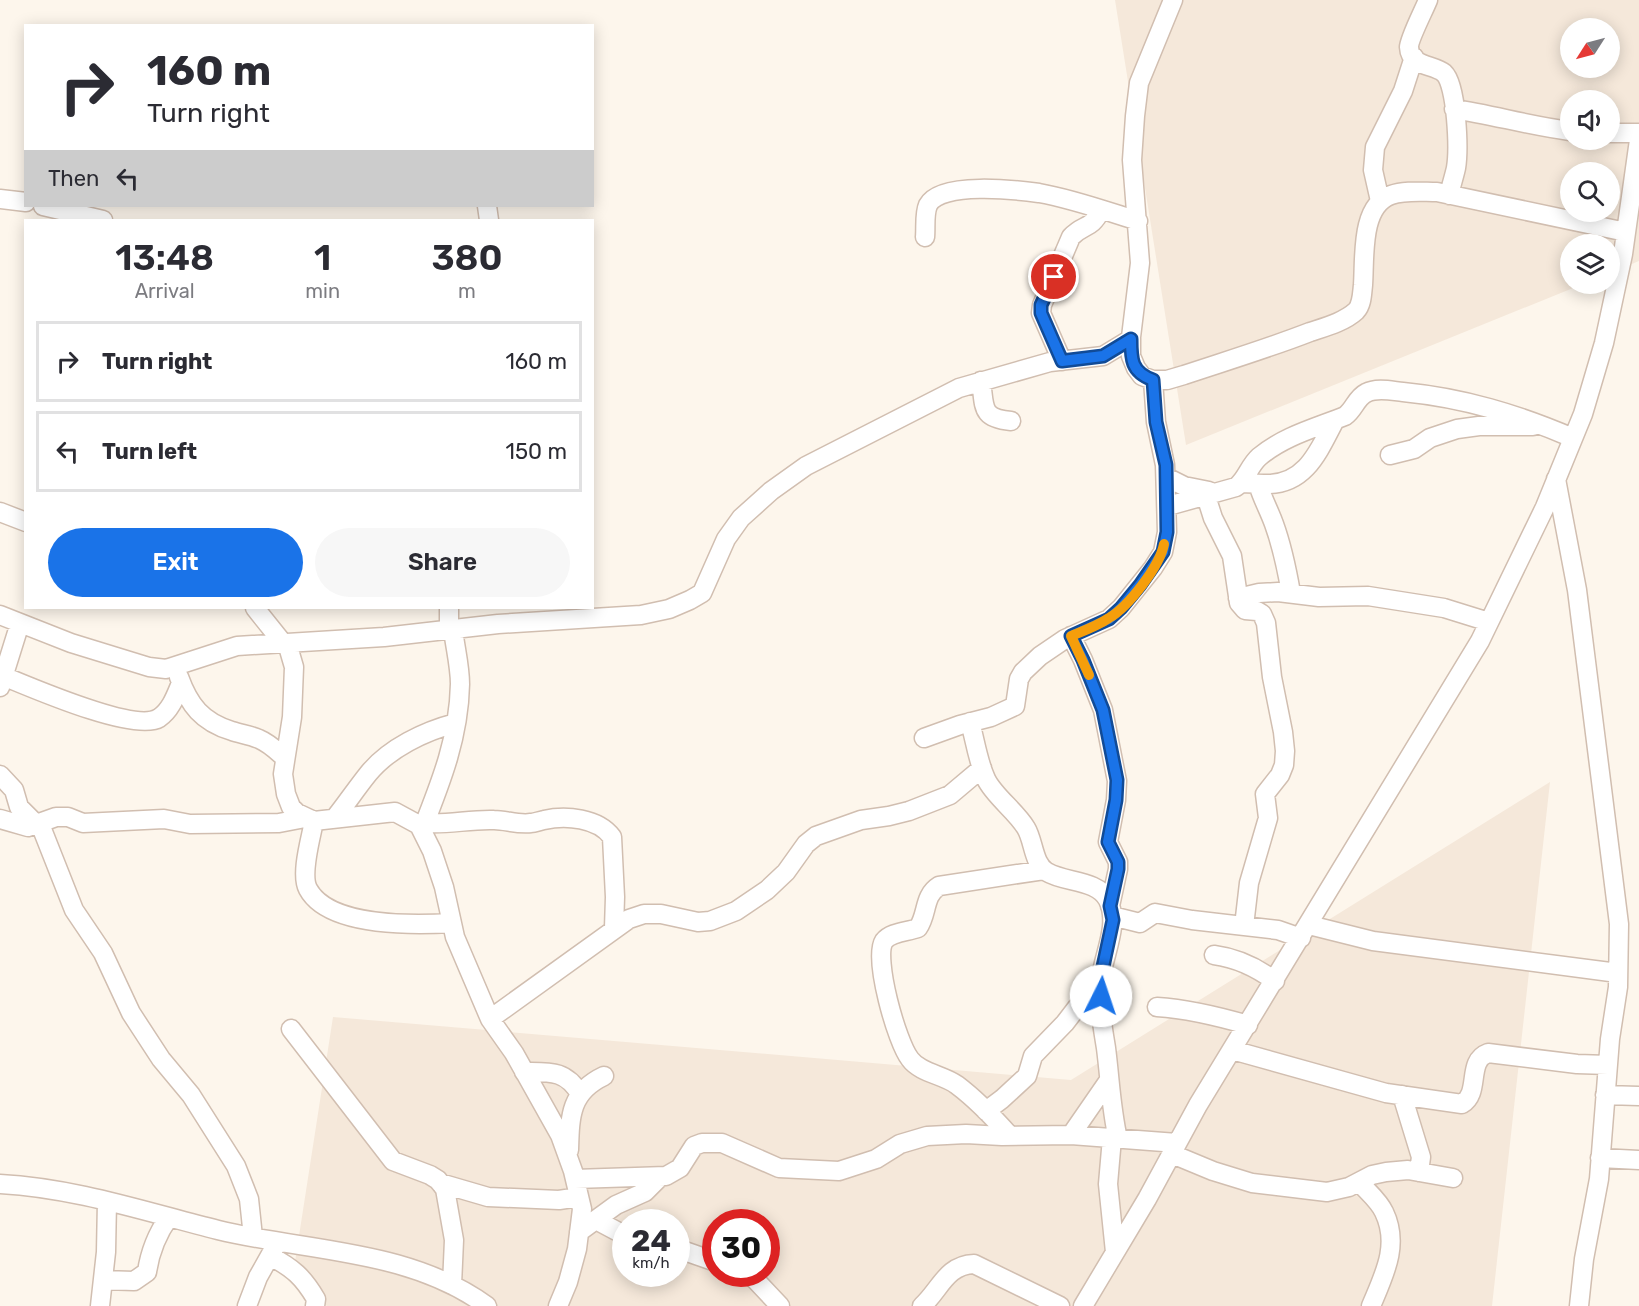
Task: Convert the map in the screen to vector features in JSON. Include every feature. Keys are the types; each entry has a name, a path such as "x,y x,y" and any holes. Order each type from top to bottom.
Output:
{"street":[{"path":"1173,0 1140,83 1135,116 1132,160 1140,263 1131,356 1136,368 1143,376 1153,380 1175,377 1334,324 1354,313 1359,307 1362,295 1368,221 1380,201 1391,194 1437,192 1626,232"},
{"path":"1428,0 1410,39 1409,47 1414,57 1422,64 1444,73 1452,88 1457,138 1456,166 1449,195"},
{"path":"1380,201 1373,170 1375,147 1403,91 1414,57"},
{"path":"1454,109 1560,130"},
{"path":"1620,133 1639,133"},
{"path":"1083,1306 1232,1050 1480,641 1556,480 1583,414 1604,344 1626,232 1639,140"},
{"path":"926,237 928,205 945,192 985,189 1040,193 1138,221"},
{"path":"0,199 24,202"},
{"path":"48,207 99,219"},
{"path":"1062,361 1041,313 1041,305 1071,237 1075,232 1090,226 1101,210"},
{"path":"20,622 1,682 91,710 146,722 158,719 170,708 179,675 237,646 451,630 498,624 641,615 669,609 702,593 726,540 741,518 771,491 806,466 959,388 1050,362 1103,356 1131,339"},
{"path":"924,738 991,717 1015,706 1023,672 1041,656 1071,636 1109,619 1147,577 1163,552 1167,532 1168,506 1166,465 1156,422 1153,380"},
{"path":"981,381 989,416 1011,421"},
{"path":"1291,593 1277,534 1264,502 1250,483 1250,467 1275,446 1297,434 1350,412 1355,403 1366,393 1377,390 1442,397 1493,407 1573,438"},
{"path":"1168,506 1250,483 1268,485 1299,475 1311,465 1335,420"},
{"path":"1390,455 1414,449 1430,438 1457,429 1540,424"},
{"path":"1166,477 1213,494"},
{"path":"1556,480 1577,590 1618,913 1618,973 1599,1179 1578,1306"},
{"path":"1213,494 1213,518 1232,556 1239,603 1245,610 1257,611 1264,618 1285,751 1284,765 1280,775 1265,794 1268,818 1249,883 1244,926"},
{"path":"0,512 24,521"},
{"path":"1238,598 1259,593 1291,593 1319,597 1368,596 1444,608 1489,622"},
{"path":"256,609 285,643 294,667 292,717 283,774 291,807 309,819"},
{"path":"449,609 460,683 455,735 423,827 444,887 459,946 490,1018 525,1072 560,1135 569,1158 582,1209 577,1249 568,1282 558,1306"},
{"path":"0,615 71,643 148,667 166,669 179,675 194,707 209,722 259,739 285,758"},
{"path":"1071,636 1103,710 1117,780 1116,800 1108,842 1118,862 1118,869 1111,911 1111,932 1101,976 1100,1016 1115,1139 1108,1184 1115,1252"},
{"path":"970,722 986,781 1014,811 1027,830 1044,870 1060,878 1078,881 1096,889 1107,898 1111,911 1140,924 1155,913 1192,920 1305,931 1618,973"},
{"path":"334,819 369,773 388,755 419,736 456,723"},
{"path":"490,1018 629,919 644,914 661,914 698,922 710,921 736,910 767,891 786,872 806,844 816,836 861,820 909,811 950,795 982,768"},
{"path":"0,774 14,790 22,812 38,824 74,910 103,953 131,1013 161,1059 191,1095 236,1166 249,1199 253,1237"},
{"path":"0,819 28,827 56,817 68,817 83,823 164,819 190,824 279,823 395,812 423,827 495,820 530,824 546,819 574,818 607,829 612,837 614,928"},
{"path":"309,819 304,873 308,889 319,902 359,920 425,924 453,923"},
{"path":"1010,1136 956,1084 910,1061 899,1039 888,1003 882,944 893,934 918,928 923,921 927,898 932,890 939,886 1044,870"},
{"path":"1214,955 1246,963 1275,981"},
{"path":"986,1111 1002,1100 1027,1076 1034,1056 1065,1023 1101,976"},
{"path":"1156,1007 1178,1008 1209,1014 1248,1025"},
{"path":"291,1029 393,1161 418,1169 440,1183 488,1197 558,1200 577,1188 660,1177 675,1172 694,1146 702,1143 722,1143 779,1168 839,1171 876,1159 900,1144 927,1136 966,1134 1071,1135 1115,1139 1174,1149 1214,1171 1252,1183 1327,1192 1386,1172 1408,1170 1453,1178"},
{"path":"1232,1050 1340,1081 1402,1095 1459,1104 1466,1103 1471,1095 1480,1058 1488,1053 1577,1064 1608,1065"},
{"path":"525,1072 550,1072 567,1077 580,1094"},
{"path":"569,1158 572,1112 580,1094 604,1076"},
{"path":"1071,1135 1109,1080"},
{"path":"1402,1095 1421,1157 1419,1172"},
{"path":"1605,1095 1639,1096"},
{"path":"1600,1158 1639,1160"},
{"path":"579,1232 616,1206 645,1192 660,1177"},
{"path":"1360,1182 1383,1210 1390,1230 1392,1247 1385,1274 1371,1306"},
{"path":"440,1183 445,1189 454,1240 452,1285"},
{"path":"0,1184 57,1191 107,1201 253,1237 274,1249 306,1281 316,1299 315,1306"},
{"path":"100,1306 107,1201"},
{"path":"103,1280 134,1281 147,1272 150,1253 159,1232 170,1216"},
{"path":"596,1220 612,1229"},
{"path":"274,1249 393,1262 437,1277 487,1306"},
{"path":"247,1306 258,1277 274,1249"},
{"path":"922,1306 952,1271 963,1264 974,1264 1060,1306"},
{"path":"762,1287 780,1306"}],"shaded area":[{"path":"1115,0 1639,0 1639,261 1620,269 1620,234 1560,234 1560,293 1186,445"},
{"path":"1550,782 1492,1306 327,1306 292,1281 333,1017 1071,1080"}],"slow traffic":[{"path":"1089,675 1071,636 1109,619 1121,608 1153,568 1163,552 1164,544"}],"route":[{"path":"1054,277 1041,305 1041,313 1062,361 1103,356 1131,339 1131,356 1136,368 1143,376 1153,380 1156,422 1166,465 1168,506 1167,532 1163,552 1140,585 1109,619 1071,636 1103,710 1117,780 1116,800 1108,842 1118,862 1118,876 1110,906 1113,920 1101,976 1101,996"}]}
